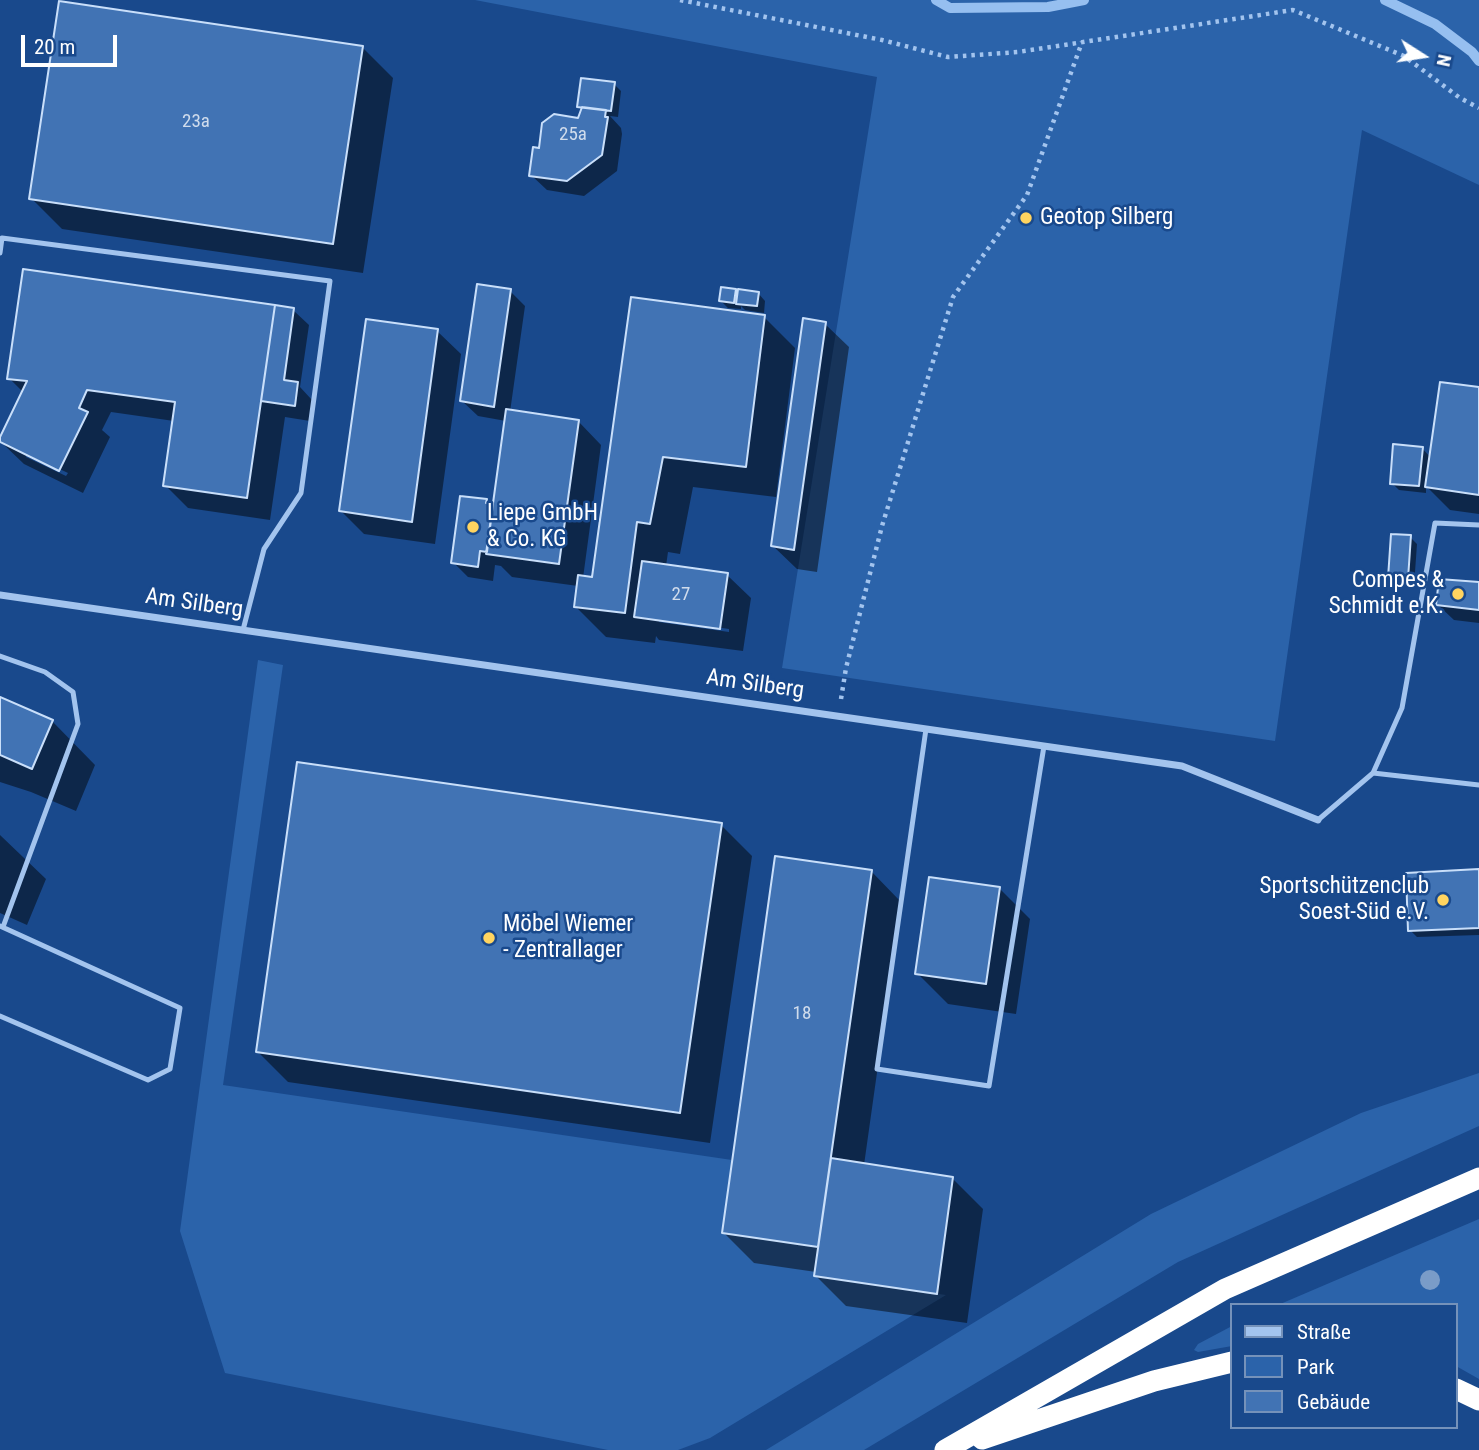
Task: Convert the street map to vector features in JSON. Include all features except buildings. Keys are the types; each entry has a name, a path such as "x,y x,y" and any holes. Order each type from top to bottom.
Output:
{"highway":[{"path":"948,1450 1225,1289 1479,1178"},
{"path":"948,1450 1154,1381 1230,1363"},
{"path":"1458,1391 1479,1401"}],"street":[{"name":"Am Silberg","path":"0,595 1182,766 1318,820"}],"lane":[{"path":"0,253 2,238 330,281 301,493 264,549 243,630"},
{"path":"1479,525 1435,523 1402,708 1373,773 1479,785"},
{"path":"0,656 45,672 74,692 78,724 1,926 180,1009 170,1069 148,1080 0,1016"},
{"path":"926,729 877,1069 989,1086 1044,746"},
{"name":"Am Silberg","path":"1318,820 1373,773"}],"path":[{"path":"680,0 882,40 948,57 1018,52 1293,10 1404,56 1460,99 1479,108"},
{"path":"838,716 846,668 882,526 953,297 1027,195 1082,42"}],"green space":[{"path":"475,0 1479,0 1479,185 1362,130 1275,741 782,668 877,77"},
{"path":"258,660 283,665 223,1085 732,1160 722,1233 819,1246 814,1276 946,1295 710,1438 678,1450 608,1450 225,1373 180,1231"},
{"path":"1479,1073 1479,1126 1178,1262 864,1450 766,1450 1151,1214 1361,1113"},
{"path":"1479,1219 1479,1379 1458,1367 1458,1303 1283,1303"},
{"path":"1230,1327 1230,1346 1198,1352 1194,1350 1198,1344"}],"waterway":[{"path":"936,0 950,8 1048,7 1084,0"},
{"path":"1385,0 1435,24 1472,52 1479,61"}],"place":[{"name":"Geotop Silberg","path":"1026,218"},
{"name":"Liepe GmbH & Co. KG","path":"473,527"},
{"name":"Compes & Schmidt e.K.","path":"1458,594"},
{"name":"Sportschützenclub Soest-Süd e.V.","path":"1443,900"},
{"name":"Möbel Wiemer - Zentrallager","path":"489,938"}]}
